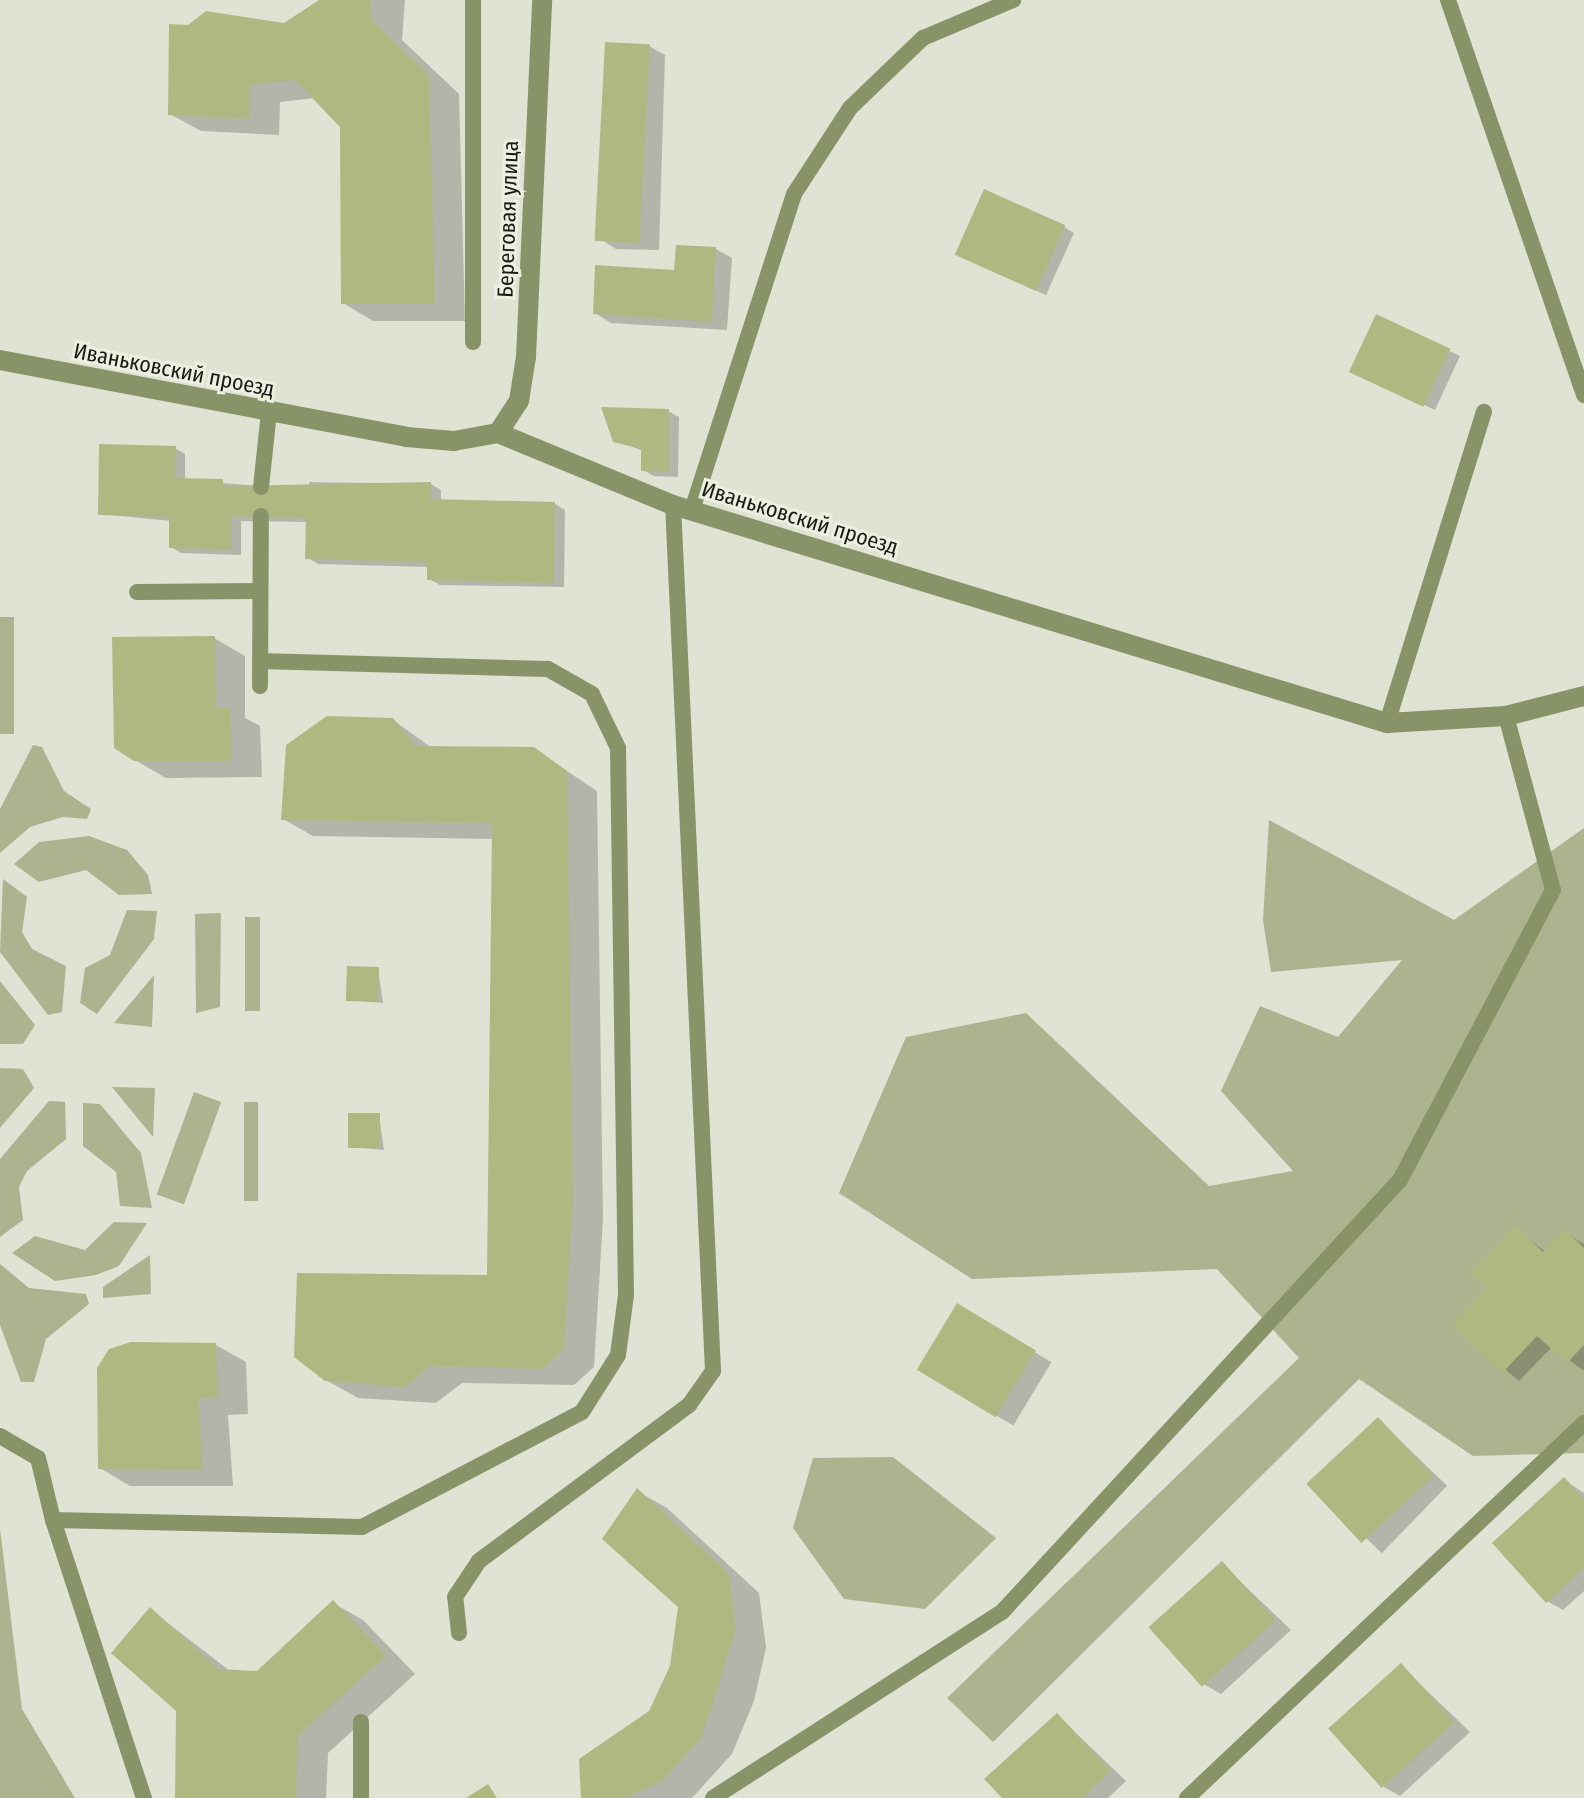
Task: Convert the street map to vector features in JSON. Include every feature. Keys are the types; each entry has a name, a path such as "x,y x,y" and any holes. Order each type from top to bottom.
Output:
{"street":[{"name":"Береговая улица","path":"498,433 519,401 526,357 542,0"},
{"name":"Иваньковский проезд","path":"0,360 406,437 454,441 498,433 682,508 1387,723 1506,716 1584,696"}],"lane":[{"path":"473,0 473,342"},
{"path":"459,1633 455,1597 479,1561 689,1405 713,1371 682,508 794,194 850,108 923,38 1013,0"},
{"path":"1448,0 1584,395"},
{"path":"261,487 269,412"},
{"path":"1387,723 1484,412"},
{"path":"260,686 261,516"},
{"path":"137,592 260,591"},
{"path":"53,1520 362,1527 582,1412 618,1355 626,1295 618,748 592,694 548,669 260,661"},
{"path":"713,1798 1002,1612 1400,1180 1553,890 1506,716"},
{"path":"1187,1798 1584,1423"},
{"path":"0,1436 38,1458 53,1520 144,1798"},
{"path":"361,1722 361,1798"}],"green space":[{"path":"0,617 14,617 14,734 0,734"},
{"path":"33,745 42,747 64,791 91,809 87,819 63,817 30,827 0,853 0,809"},
{"path":"1269,820 1454,920 1584,828 1584,1453 1473,1456 1359,1379 993,1742 947,1698 1299,1358 1217,1269 972,1279 839,1193 906,1037 1026,1013 1209,1186 1293,1171 1221,1091 1260,1006 1338,1037 1402,960 1271,972 1263,920"},
{"path":"89,836 127,850 148,875 152,894 119,895 86,870 39,882 14,864 39,842"},
{"path":"3,879 27,897 22,932 32,949 66,966 62,1012 48,1015 0,952"},
{"path":"127,910 157,911 154,939 97,1014 80,1003 85,968 110,955"},
{"path":"221,913 220,1007 196,1013 195,914"},
{"path":"245,917 260,917 260,1011 245,1011"},
{"path":"154,975 152,1027 114,1023"},
{"path":"0,981 35,1025 23,1044 0,1044"},
{"path":"0,1068 23,1069 34,1088 0,1128"},
{"path":"112,1087 155,1088 153,1137"},
{"path":"194,1092 221,1102 184,1204 157,1194"},
{"path":"49,1101 65,1102 66,1139 27,1171 19,1187 23,1220 0,1237 0,1159"},
{"path":"244,1102 258,1102 258,1201 244,1201"},
{"path":"83,1103 100,1104 141,1153 152,1208 120,1206 116,1172 83,1146"},
{"path":"114,1222 147,1223 119,1266 96,1275 55,1281 12,1253 35,1236 85,1250"},
{"path":"150,1255 151,1294 103,1298 103,1287"},
{"path":"0,1264 29,1288 86,1294 89,1304 46,1339 34,1382 21,1382 0,1325"},
{"path":"893,1457 996,1538 925,1609 844,1599 793,1528 813,1458"},
{"path":"0,1529 22,1709 75,1798 0,1798"}],"building":[{"path":"319,0 370,0 372,21 429,75 435,304 341,304 340,127 295,80 250,85 249,119 168,115 169,24 188,25 206,11 284,23"},
{"path":"605,42 650,44 640,243 595,241"},
{"path":"984,189 1065,225 1036,291 955,255"},
{"path":"676,245 716,247 712,322 593,314 595,265 674,270"},
{"path":"1376,314 1450,349 1423,407 1349,372"},
{"path":"601,407 669,409 669,472 641,471 641,449 613,442"},
{"path":"99,444 176,446 175,478 223,479 223,486 431,482 431,499 555,502 554,583 427,580 427,562 305,559 306,518 231,516 231,550 169,548 169,517 98,515"},
{"path":"215,636 216,707 230,707 232,761 134,761 114,748 112,637"},
{"path":"327,716 393,718 415,746 534,747 567,771 573,1201 564,1349 543,1369 430,1366 405,1387 325,1381 294,1357 297,1273 487,1275 492,823 281,820 286,745"},
{"path":"347,966 379,967 378,1002 346,1001"},
{"path":"348,1113 380,1113 380,1148 348,1148"},
{"path":"1515,1226 1543,1252 1564,1229 1584,1248 1584,1345 1567,1363 1537,1336 1502,1373 1452,1325 1487,1287 1471,1273"},
{"path":"957,1303 1036,1350 996,1417 917,1370"},
{"path":"131,1342 216,1343 218,1397 198,1398 203,1470 98,1469 97,1368 109,1349"},
{"path":"1378,1417 1433,1476 1362,1543 1306,1484"},
{"path":"1564,1477 1584,1499 1584,1568 1546,1603 1492,1543"},
{"path":"637,1488 729,1574 736,1630 702,1737 661,1782 624,1798 581,1798 579,1759 649,1711 670,1666 678,1607 602,1539"},
{"path":"1222,1561 1276,1620 1202,1687 1148,1627"},
{"path":"333,1600 386,1656 298,1736 296,1798 175,1798 176,1711 111,1653 150,1607 218,1669 257,1671"},
{"path":"1401,1663 1455,1722 1382,1788 1328,1729"},
{"path":"1057,1713 1111,1771 1082,1798 1002,1798 984,1779"},
{"path":"488,1784 497,1798 466,1798"}]}
